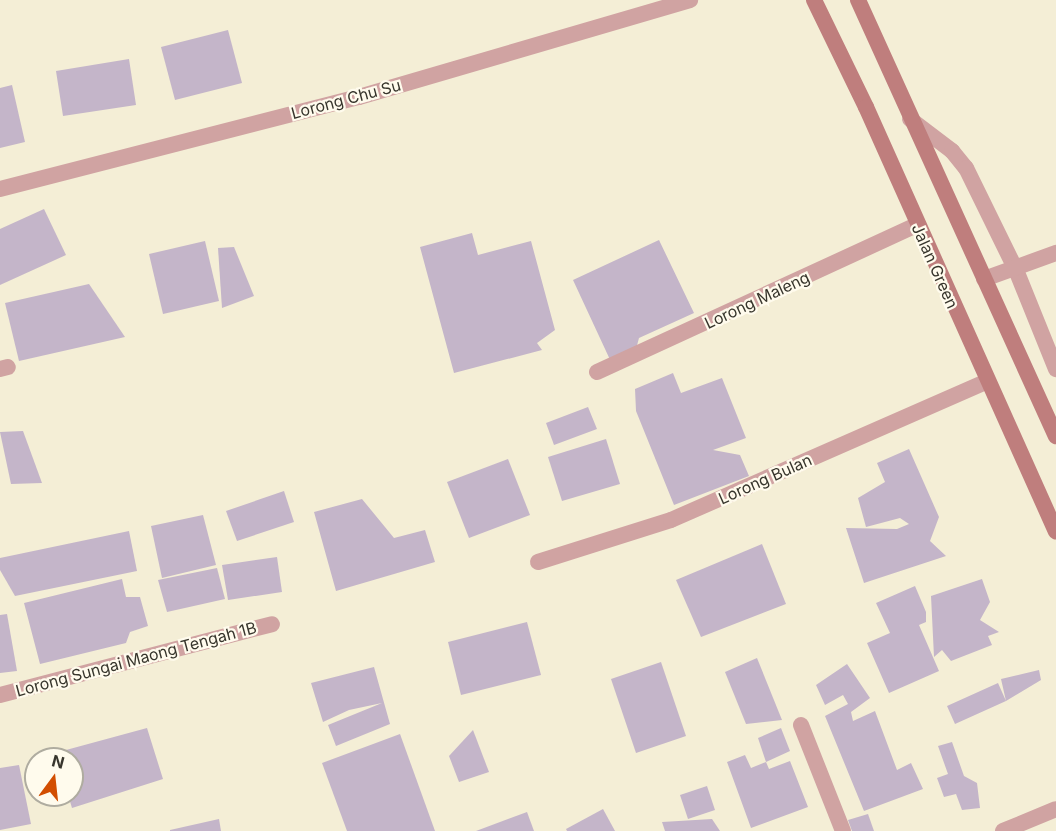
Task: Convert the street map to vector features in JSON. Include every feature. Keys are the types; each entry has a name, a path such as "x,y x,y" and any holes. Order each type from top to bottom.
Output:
{"main road":[{"name":"Jalan Green","path":"814,0 866,107 916,225 1056,531"},
{"path":"858,0 910,119 1056,436"}],"street":[{"name":"Lorong Chu Su","path":"0,189 359,97 690,0"},
{"path":"910,119 952,151 966,168 1016,270 1056,369"},
{"name":"Lorong Maleng","path":"597,372 916,225"},
{"path":"984,279 1016,270 1056,253"},
{"name":"Lorong Bulan","path":"538,562 671,520 987,381"},
{"name":"Lorong Sungai Maong Tengah 1B","path":"0,695 272,624"},
{"path":"801,725 843,831"},
{"path":"1003,831 1056,808"}],"building":[{"path":"228,30 242,83 175,100 161,47"},
{"path":"129,59 136,105 63,116 56,71"},
{"path":"12,85 25,142 0,148 0,88"},
{"path":"44,209 66,255 0,285 0,229"},
{"path":"472,233 478,255 531,241 555,330 537,343 542,350 454,373 420,247"},
{"path":"659,240 694,313 639,338 635,353 612,364 573,280"},
{"path":"205,241 219,301 163,314 149,254"},
{"path":"234,247 254,296 222,308 218,248"},
{"path":"89,284 125,337 19,361 5,303"},
{"path":"673,373 681,393 722,378 746,438 713,450 740,455 749,476 674,505 636,411 635,389"},
{"path":"588,407 597,429 554,445 546,423"},
{"path":"23,431 42,483 11,484 0,432"},
{"path":"606,439 620,484 562,501 548,457"},
{"path":"909,449 939,517 930,541 946,556 864,583 846,528 897,529 909,524 900,518 866,527 858,498 885,482 877,463"},
{"path":"508,459 530,515 469,538 447,482"},
{"path":"284,491 294,522 237,541 226,511"},
{"path":"362,499 394,538 425,530 435,562 336,591 314,512"},
{"path":"203,515 216,565 162,578 151,526"},
{"path":"129,531 137,571 15,596 0,570 0,558"},
{"path":"762,544 786,604 701,637 676,580"},
{"path":"277,557 282,592 228,600 222,565"},
{"path":"217,568 225,599 167,612 158,580"},
{"path":"122,579 126,597 140,597 148,626 130,632 126,643 40,664 24,603"},
{"path":"982,579 990,602 980,620 999,632 988,636 992,645 951,661 942,650 934,657 931,596"},
{"path":"915,586 926,612 926,622 919,625 939,671 889,693 867,643 890,633 876,603"},
{"path":"7,614 17,671 0,673 0,615"},
{"path":"527,622 541,675 461,695 448,642"},
{"path":"757,658 782,720 746,724 725,672"},
{"path":"661,662 686,736 636,753 611,679"},
{"path":"847,664 870,698 851,712 853,721 875,711 897,770 911,763 923,789 864,811 825,716 848,704 843,695 825,705 816,685"},
{"path":"374,667 390,724 336,746 328,725 382,703 349,710 323,722 311,683"},
{"path":"1039,670 1041,680 1006,701 1001,679"},
{"path":"998,683 1006,701 955,724 947,706"},
{"path":"147,728 163,779 84,804 84,747 77,747"},
{"path":"781,728 790,751 766,762 758,738"},
{"path":"473,730 489,772 459,782 449,756"},
{"path":"400,734 435,831 347,831 322,763"},
{"path":"952,742 964,776 977,783 980,808 962,810 956,794 944,797 937,778 948,774 938,746"},
{"path":"745,755 751,768 766,762 769,769 790,761 808,807 751,828 727,762"},
{"path":"19,765 24,790 24,807 28,807 31,824 0,830 0,768"},
{"path":"707,786 715,810 688,819 680,795"},
{"path":"603,809 615,831 567,831 566,829"},
{"path":"527,812 534,831 476,831"},
{"path":"868,814 874,831 852,831 848,820"},
{"path":"219,819 221,831 170,831 170,830"},
{"path":"712,819 720,831 665,831 662,822"}]}
